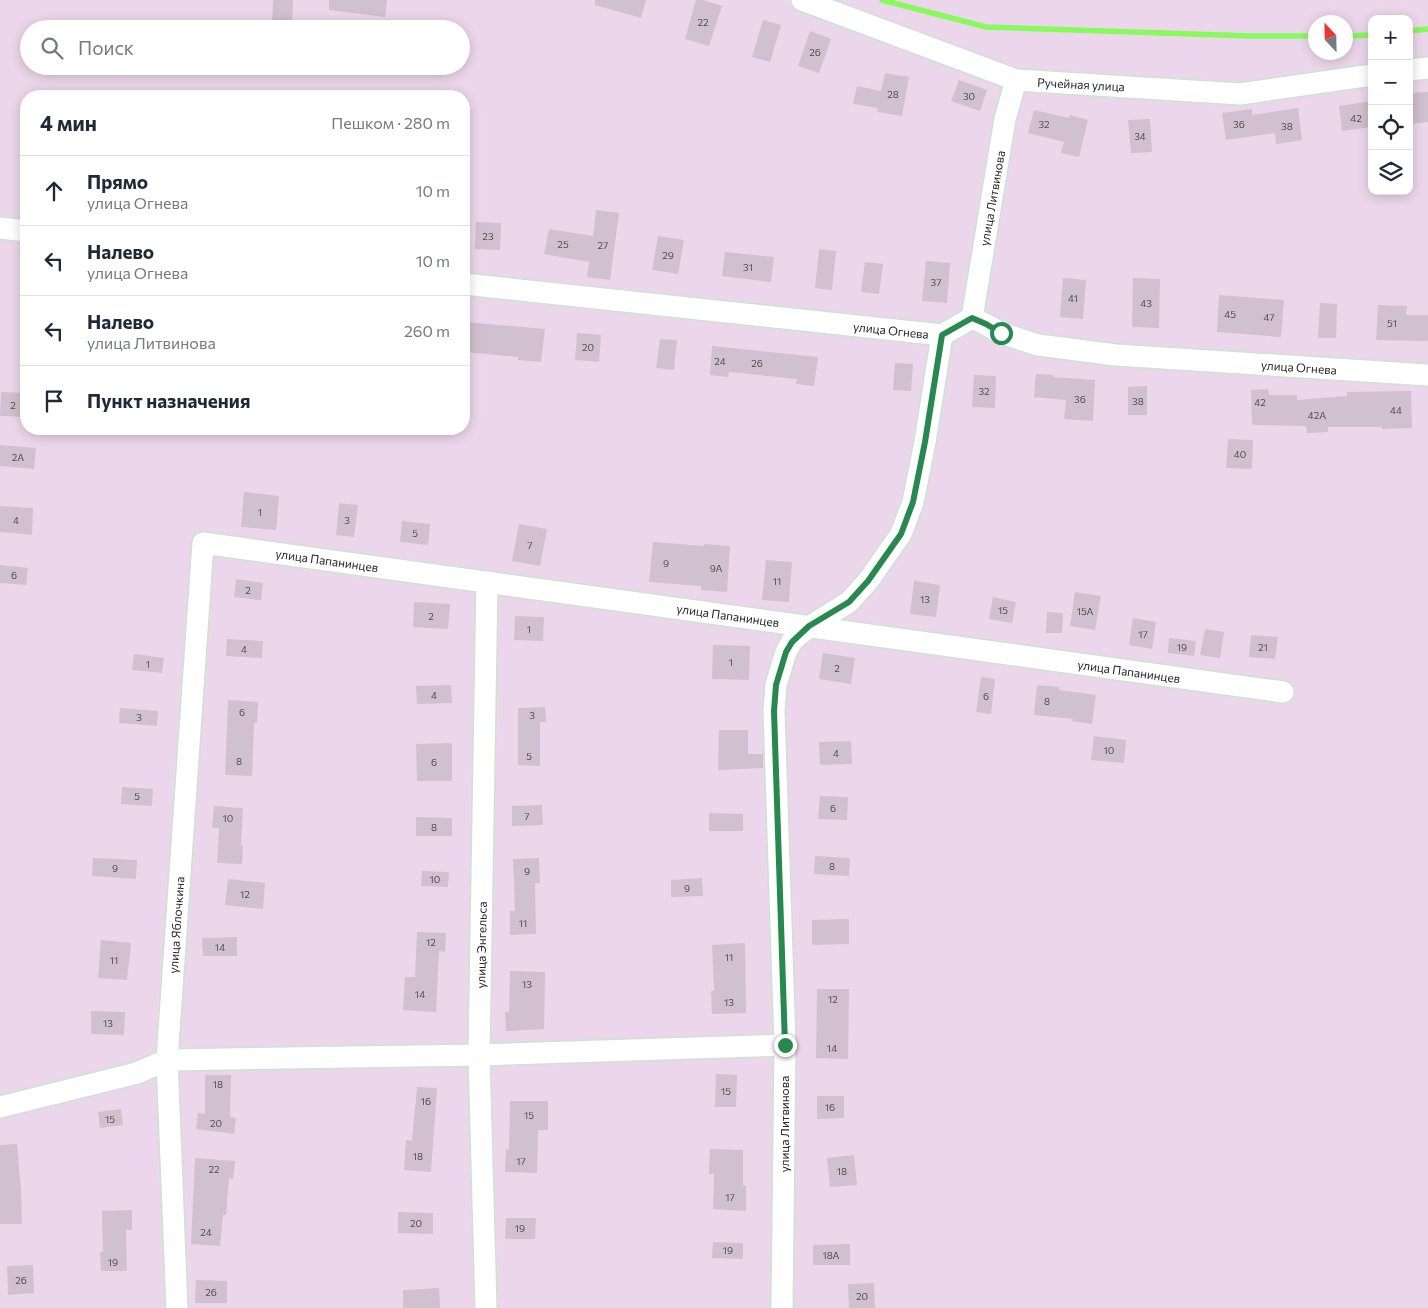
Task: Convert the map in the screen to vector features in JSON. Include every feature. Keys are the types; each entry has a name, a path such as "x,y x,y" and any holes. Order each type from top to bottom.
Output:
{"street":[{"name":"Ручейная улица","path":"802,0 1016,80 1240,94 1368,77"},
{"path":"1413,70 1428,68"},
{"name":"улица Литвинова","path":"972,318 1005,119 1016,80"},
{"path":"0,228 20,230"},
{"name":"улица Огнева","path":"470,285 942,335 972,318 1001,333 1038,345 1116,355 1428,375"},
{"name":"улица Литвинова","path":"782,1308 785,1045 774,711 776,685 786,652 792,642 809,626 849,602 868,581 901,534 913,502 925,442 942,335"},
{"name":"улица Папанинцев","path":"203,543 1282,692"},
{"name":"улица Яблочкина","path":"176,1308 167,1060 203,543"},
{"name":"улица Энгельса","path":"486,582 479,1055 486,1308"},
{"path":"0,1107 137,1073 167,1060 479,1055 785,1045"}],"building":[{"path":"273,0 293,0 292,20 272,20"},
{"path":"329,0 387,0 385,17 329,10"},
{"path":"595,0 646,0 641,18 595,5"},
{"path":"696,0 703,0 722,6 709,46 685,39"},
{"path":"763,20 781,25 770,62 752,57"},
{"path":"810,31 831,39 819,73 798,66"},
{"path":"885,73 909,77 902,116 877,112 878,108 853,104 857,86 881,91"},
{"path":"959,80 987,90 980,111 951,101"},
{"path":"1428,92 1428,122 1413,124 1413,93"},
{"path":"1368,102 1368,128 1342,131 1339,106"},
{"path":"1298,108 1302,140 1276,144 1275,133 1226,140 1222,113 1252,109 1252,115"},
{"path":"1034,110 1069,118 1070,115 1088,120 1079,157 1061,153 1064,142 1028,133"},
{"path":"1150,119 1152,152 1131,153 1128,120"},
{"path":"596,210 619,213 610,280 587,277 589,262 544,254 549,229 593,236"},
{"path":"476,222 501,223 500,250 475,249"},
{"path":"658,236 684,240 678,274 652,270"},
{"path":"819,249 836,251 832,290 815,288"},
{"path":"725,252 774,257 771,282 722,276"},
{"path":"926,261 950,263 947,303 922,301"},
{"path":"865,262 883,264 879,294 861,292"},
{"path":"1063,278 1086,280 1083,319 1060,317"},
{"path":"1133,278 1160,279 1159,328 1132,327"},
{"path":"1219,295 1284,300 1281,337 1217,332"},
{"path":"1320,303 1337,304 1336,338 1318,338"},
{"path":"1378,305 1407,306 1406,315 1428,315 1428,341 1376,340"},
{"path":"470,323 545,329 541,362 518,360 518,357 470,353"},
{"path":"577,333 601,335 599,362 575,360"},
{"path":"660,339 677,340 674,370 656,368"},
{"path":"712,346 818,357 814,386 796,384 797,379 729,372 728,377 710,375"},
{"path":"895,363 913,364 911,391 893,390"},
{"path":"1036,374 1095,380 1093,421 1064,419 1066,400 1034,397"},
{"path":"974,375 996,376 995,408 972,407"},
{"path":"1147,386 1147,415 1128,415 1128,387"},
{"path":"1268,389 1269,395 1297,395 1297,400 1347,396 1347,392 1411,391 1412,428 1328,427 1328,432 1307,433 1306,426 1252,425 1251,390"},
{"path":"1,392 20,393 20,417 0,416"},
{"path":"1228,439 1253,440 1252,469 1226,468"},
{"path":"0,445 36,448 34,469 0,466"},
{"path":"244,492 279,496 276,530 241,527"},
{"path":"339,503 358,505 354,537 336,535"},
{"path":"0,506 33,508 32,535 0,532"},
{"path":"402,521 430,524 428,545 400,542"},
{"path":"519,524 547,529 540,566 512,561"},
{"path":"653,542 730,546 727,592 701,590 701,586 649,582"},
{"path":"766,560 792,562 789,602 762,600"},
{"path":"0,565 28,568 26,585 0,583"},
{"path":"236,579 263,583 261,600 234,597"},
{"path":"914,581 940,585 936,617 910,614"},
{"path":"1075,592 1101,596 1095,630 1070,626"},
{"path":"993,597 1016,602 1012,623 989,619"},
{"path":"414,602 450,604 448,629 413,627"},
{"path":"1047,612 1063,613 1062,633 1046,633"},
{"path":"515,616 544,617 543,641 514,640"},
{"path":"1133,618 1156,622 1152,649 1129,645"},
{"path":"1205,629 1224,632 1220,658 1200,655"},
{"path":"1251,635 1278,637 1275,659 1249,657"},
{"path":"1169,638 1196,641 1194,656 1168,653"},
{"path":"227,639 263,641 262,658 226,656"},
{"path":"713,645 750,646 749,680 712,679"},
{"path":"823,653 855,658 851,684 819,679"},
{"path":"134,654 164,658 162,673 132,670"},
{"path":"981,677 995,679 991,714 976,712"},
{"path":"451,685 452,703 417,704 416,686"},
{"path":"1037,685 1060,687 1059,690 1096,695 1092,724 1072,721 1073,719 1034,715"},
{"path":"228,700 258,702 257,723 254,723 252,776 225,775"},
{"path":"545,707 546,722 540,722 540,766 518,765 518,708"},
{"path":"120,708 158,711 157,726 119,723"},
{"path":"719,730 748,730 748,754 763,754 763,768 718,770"},
{"path":"1094,736 1126,740 1124,763 1091,760"},
{"path":"851,741 852,764 820,765 819,742"},
{"path":"452,743 452,781 417,781 416,744"},
{"path":"122,787 153,789 152,806 121,804"},
{"path":"820,796 848,797 847,820 818,819"},
{"path":"542,805 543,825 512,826 512,806"},
{"path":"214,806 243,808 242,864 217,863 219,828 212,828"},
{"path":"709,813 743,814 743,831 709,831"},
{"path":"416,817 452,818 452,836 416,836"},
{"path":"815,856 850,858 849,876 814,874"},
{"path":"93,858 137,860 136,879 92,876"},
{"path":"539,858 540,883 535,883 536,934 510,935 510,911 515,911 513,859"},
{"path":"422,871 449,872 448,887 421,886"},
{"path":"702,878 703,896 671,897 671,880"},
{"path":"228,879 265,883 263,909 225,905"},
{"path":"849,919 849,944 812,945 812,920"},
{"path":"417,932 446,933 445,952 439,951 436,1012 403,1010 405,977 415,977"},
{"path":"237,937 237,956 203,956 202,938"},
{"path":"101,940 131,943 127,980 98,978"},
{"path":"745,943 746,1013 712,1014 711,991 714,991 712,945"},
{"path":"510,971 545,972 544,1029 506,1031 505,1012 509,1012"},
{"path":"817,989 849,989 848,1059 816,1058"},
{"path":"91,1011 125,1012 124,1035 91,1034"},
{"path":"716,1074 737,1075 736,1107 715,1107"},
{"path":"205,1075 231,1075 230,1117 236,1118 234,1134 196,1129 198,1113 205,1114"},
{"path":"417,1087 437,1088 431,1172 404,1170 406,1140 412,1141"},
{"path":"817,1096 844,1096 844,1118 817,1119"},
{"path":"510,1101 548,1101 548,1130 538,1130 537,1173 505,1172 506,1149 509,1149"},
{"path":"121,1109 123,1125 100,1128 98,1112"},
{"path":"17,1144 22,1224 0,1224 0,1145"},
{"path":"710,1149 743,1150 743,1185 746,1186 746,1211 713,1209 714,1174 709,1174"},
{"path":"854,1155 857,1185 830,1187 827,1158"},
{"path":"195,1158 235,1161 233,1179 229,1178 226,1215 223,1215 220,1246 191,1244"},
{"path":"132,1210 132,1230 126,1230 127,1271 101,1271 100,1252 103,1252 102,1211"},
{"path":"398,1212 433,1213 433,1234 398,1233"},
{"path":"506,1218 536,1218 535,1239 505,1239"},
{"path":"713,1242 743,1243 743,1259 712,1258"},
{"path":"850,1244 850,1265 813,1265 813,1245"},
{"path":"33,1265 34,1293 8,1295 7,1266"},
{"path":"196,1280 227,1281 227,1303 195,1303"},
{"path":"874,1283 875,1308 849,1308 848,1284"},
{"path":"439,1288 440,1308 403,1308 403,1290"}],"waterway":[{"path":"882,0 986,27 1250,36 1308,36"},
{"path":"1413,31 1428,29"},
{"path":"1353,36 1368,35"}],"route":[{"path":"785,1045 774,711 776,685 786,652 792,642 809,626 849,602 868,581 901,534 913,502 925,442 942,335 972,318 1001,333"}]}
